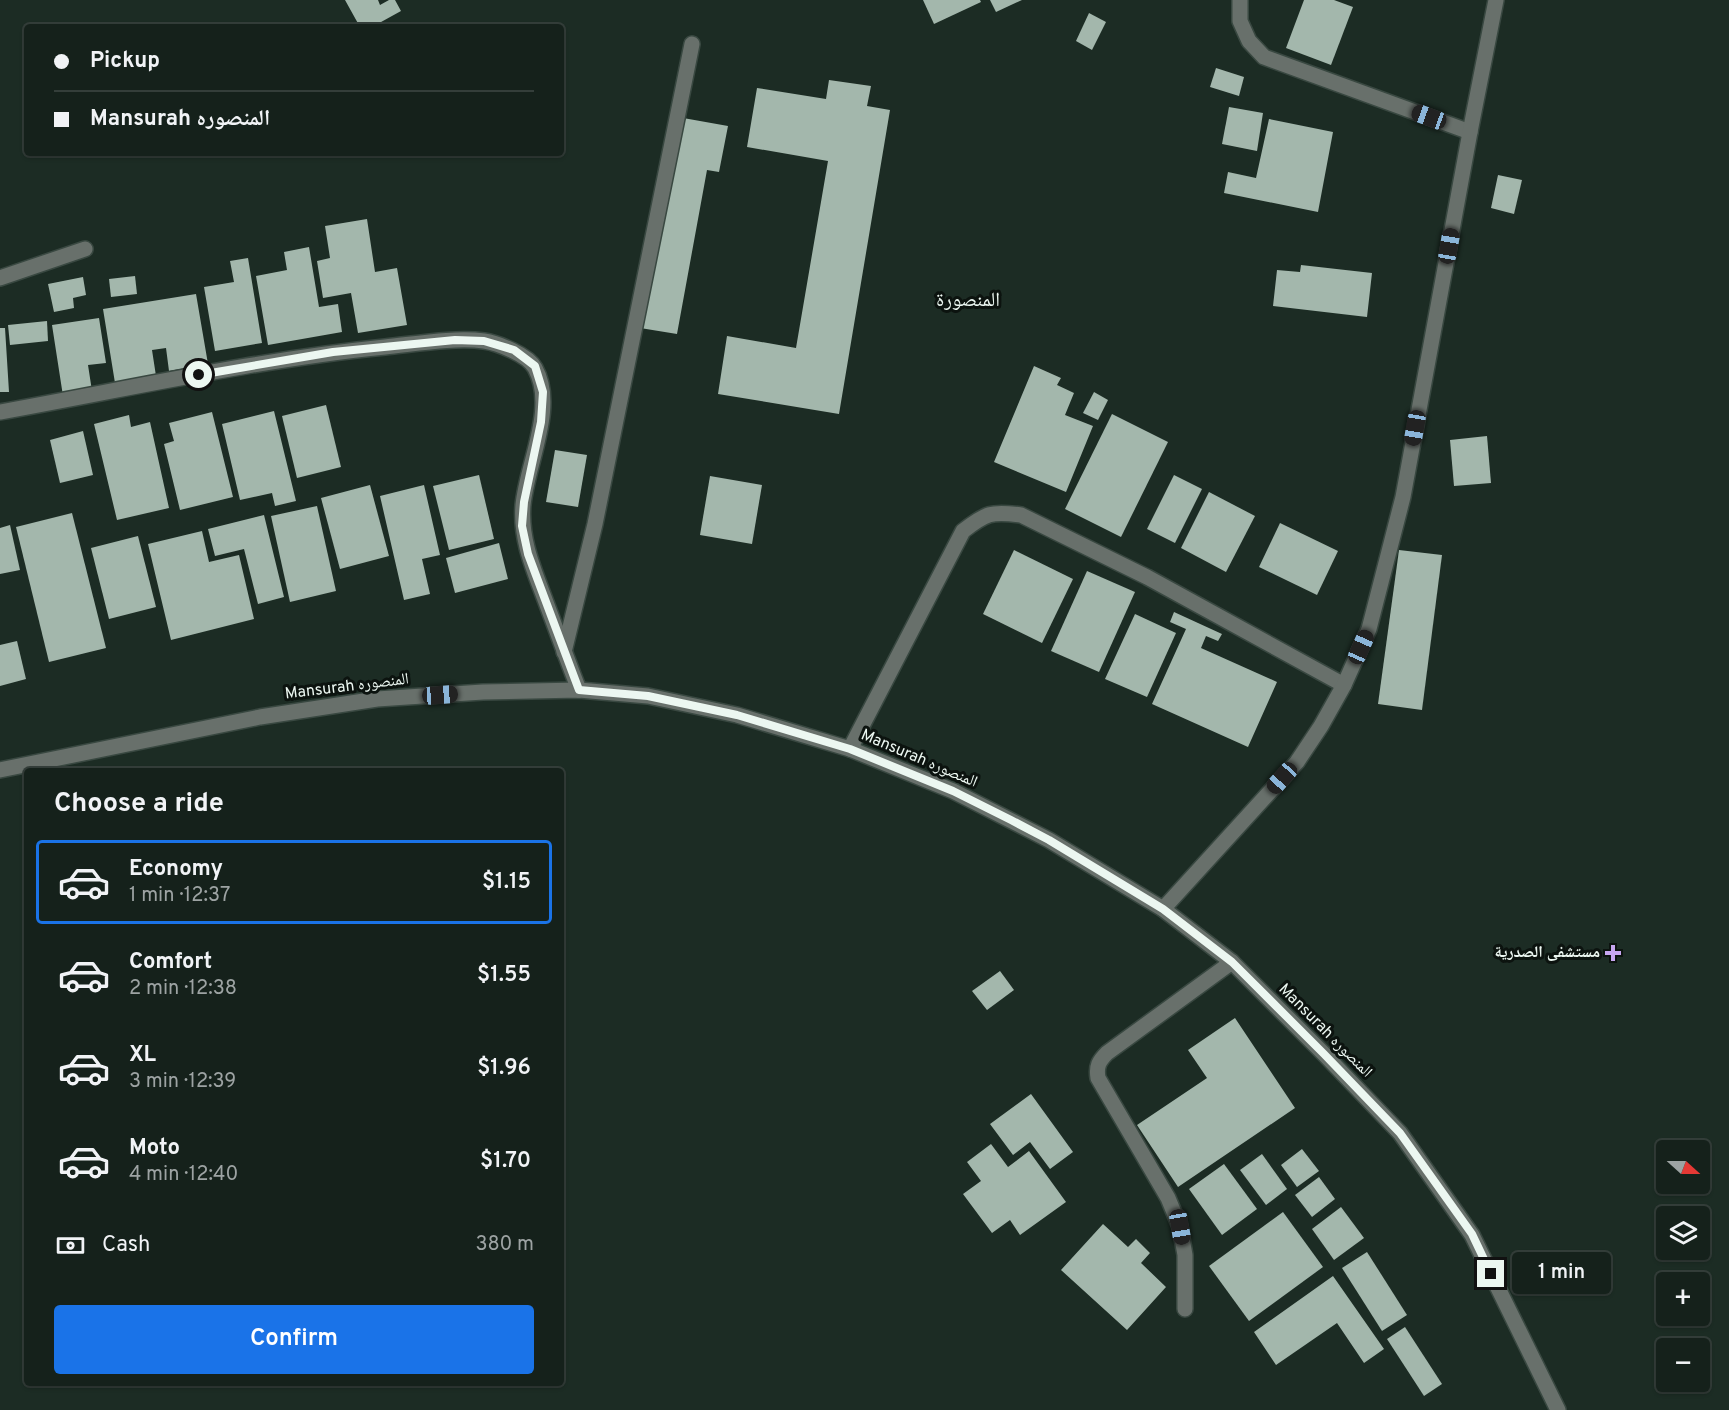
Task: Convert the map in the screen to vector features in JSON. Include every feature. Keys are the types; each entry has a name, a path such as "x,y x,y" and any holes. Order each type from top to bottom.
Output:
{"street":[{"path":"1240,0 1240,21 1249,41 1264,57 1470,132"},
{"path":"1163,909 1297,762 1344,685 1369,628 1403,497 1496,0"},
{"path":"564,652 595,524 692,44"},
{"path":"0,278 85,249"},
{"path":"0,412 333,352 455,340 484,341 514,350 535,366 543,392 541,422 524,502 522,526 528,554 579,690"},
{"path":"850,749 963,531 981,517 999,512 1021,515 1147,577 1344,685"},
{"name":"Mansurah المنصوره","path":"0,770 260,717 376,699 483,692 579,690 648,696 737,715 850,749 953,791 1049,840 1163,909 1232,962 1324,1054 1400,1133 1472,1234 1558,1410"},
{"path":"1185,1309 1185,1255 1180,1227 1168,1198 1098,1078 1096,1069 1099,1061 1107,1053 1232,962"}],"building":[{"path":"345,0 378,0 380,5 389,0 395,0 401,11 377,24 358,24"},
{"path":"923,0 980,0 981,2 934,24"},
{"path":"990,0 1022,0 996,12"},
{"path":"1304,0 1334,0 1353,7 1331,65 1286,48"},
{"path":"1089,13 1106,22 1092,50 1076,41"},
{"path":"1216,68 1244,77 1239,96 1210,87"},
{"path":"829,80 871,86 867,106 890,110 839,414 718,394 727,336 796,348 828,161 747,147 757,88 826,99"},
{"path":"1229,107 1263,113 1257,151 1222,144"},
{"path":"672,116 728,126 719,172 707,170 677,334 634,327"},
{"path":"1269,119 1333,132 1318,212 1224,193 1228,172 1256,178"},
{"path":"1498,175 1522,180 1514,214 1491,208"},
{"path":"367,219 375,272 397,268 407,325 358,333 351,293 323,298 317,261 330,258 325,226"},
{"path":"309,247 319,307 338,304 342,332 268,345 256,276 287,270 284,252"},
{"path":"248,258 262,343 215,351 204,287 234,282 230,261"},
{"path":"1301,265 1372,273 1367,317 1273,306 1277,270 1300,272"},
{"path":"135,276 137,294 111,297 109,279"},
{"path":"83,277 86,295 73,298 74,308 54,312 48,284"},
{"path":"196,294 208,364 169,371 166,348 152,350 156,376 115,383 103,309"},
{"path":"99,318 106,363 88,365 92,391 63,396 52,325"},
{"path":"47,321 48,341 10,345 8,325"},
{"path":"0,328 5,328 9,392 0,392"},
{"path":"1034,366 1061,378 1057,385 1074,393 1065,415 1093,426 1066,492 994,462"},
{"path":"1094,392 1108,400 1098,420 1083,413"},
{"path":"326,405 341,467 297,478 282,416"},
{"path":"274,411 296,501 275,506 272,493 240,500 222,424"},
{"path":"212,412 233,497 180,510 164,444 174,441 169,423"},
{"path":"1112,414 1168,442 1121,537 1065,509"},
{"path":"129,415 131,427 150,422 169,508 117,520 94,424"},
{"path":"83,431 93,475 60,483 50,440"},
{"path":"1487,436 1491,483 1454,486 1450,440"},
{"path":"555,450 587,455 578,507 546,502"},
{"path":"479,475 494,539 449,550 433,486"},
{"path":"1174,475 1202,489 1175,543 1147,529"},
{"path":"710,476 762,485 752,544 700,535"},
{"path":"370,485 389,556 340,569 321,498"},
{"path":"424,485 440,555 422,559 430,594 404,600 380,496"},
{"path":"1209,492 1255,516 1226,572 1181,548"},
{"path":"317,506 336,591 290,602 271,516"},
{"path":"72,513 106,648 49,662 16,527"},
{"path":"264,515 284,597 258,604 244,549 215,556 208,529"},
{"path":"1280,523 1338,551 1317,595 1259,567"},
{"path":"10,525 20,570 0,574 0,528"},
{"path":"202,531 209,562 239,555 254,619 171,640 148,544"},
{"path":"138,536 156,607 109,619 91,548"},
{"path":"499,543 508,579 455,593 446,558"},
{"path":"1014,550 1073,579 1042,643 983,614"},
{"path":"1399,550 1442,555 1422,710 1378,704"},
{"path":"1087,571 1135,592 1099,672 1051,651"},
{"path":"1174,612 1222,634 1218,641 1206,636 1201,648 1277,682 1248,747 1152,704 1186,629 1170,622"},
{"path":"1135,614 1176,633 1147,697 1105,679"},
{"path":"17,641 26,679 0,686 0,645"},
{"path":"1000,971 1014,990 987,1010 972,991"},
{"path":"1235,1018 1295,1108 1178,1187 1137,1125 1207,1078 1188,1050"},
{"path":"1031,1094 1073,1152 1050,1169 1030,1142 1013,1155 990,1124"},
{"path":"991,1144 1008,1167 1029,1151 1066,1202 1020,1235 1010,1220 992,1233 963,1194 981,1181 967,1162"},
{"path":"1302,1149 1319,1171 1297,1187 1281,1165"},
{"path":"1262,1154 1287,1189 1266,1205 1240,1170"},
{"path":"1224,1164 1257,1209 1222,1235 1189,1189"},
{"path":"1319,1177 1335,1199 1312,1217 1295,1195"},
{"path":"1341,1207 1364,1238 1334,1260 1312,1229"},
{"path":"1283,1212 1323,1267 1249,1321 1209,1266"},
{"path":"1103,1224 1128,1247 1136,1239 1150,1253 1141,1263 1166,1287 1127,1330 1061,1270"},
{"path":"1367,1252 1407,1315 1382,1331 1342,1268"},
{"path":"1333,1276 1384,1349 1364,1363 1337,1323 1276,1365 1254,1332"},
{"path":"1405,1327 1442,1384 1424,1396 1387,1339"}],"place":[{"name":"مستشفى الصدرية","path":"1613,953"}],"district":[{"name":"المنصورة","path":"968,301"}],"route":[{"path":"199,375 333,352 455,340 484,341 514,350 535,366 543,392 541,422 530,468 522,526 528,554 579,690 648,696 737,715 850,749 953,791 1011,820 1049,840 1163,909 1232,962 1400,1133 1472,1234 1491,1274"}]}
